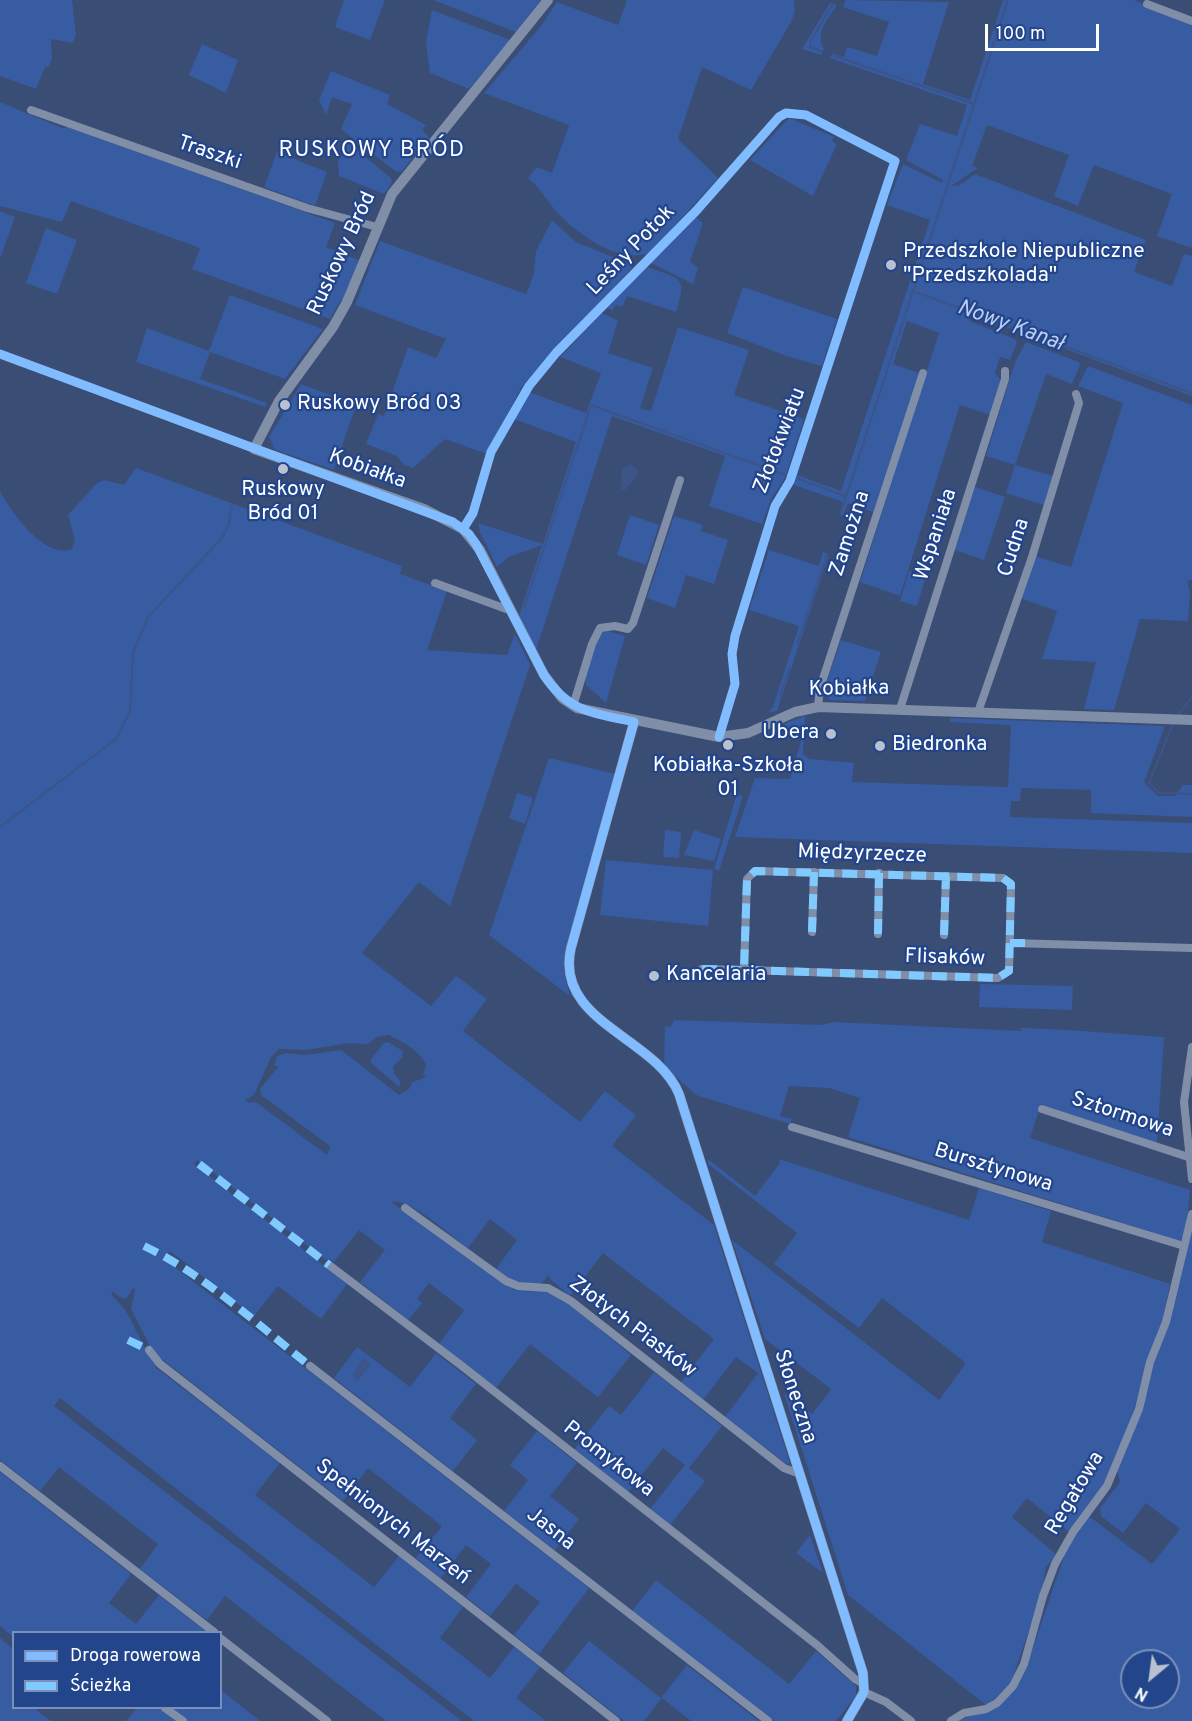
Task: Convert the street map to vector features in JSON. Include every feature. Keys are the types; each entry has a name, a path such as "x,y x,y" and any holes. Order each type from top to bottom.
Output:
{"street":[{"name":"Ruskowy Bród","path":"254,449 279,401 340,315 397,186 530,26 548,0"},
{"path":"1147,4 1192,21"},
{"name":"Traszki","path":"31,110 316,211 377,227"},
{"name":"Leśny Potok","path":"463,529 474,513 491,452 529,386 556,353 696,211 779,117 786,113 806,115 896,161"},
{"name":"Złotokwiatu","path":"719,737 735,684 732,654 735,636 775,506 791,477 896,161"},
{"name":"Kobiałka","path":"0,354 254,449 424,509 463,529 476,544 550,684 573,706 634,722 719,737 748,733 795,711 818,706 1187,720"},
{"name":"Wspaniała","path":"900,709 1005,379 1005,371"},
{"name":"Zamożna","path":"818,706 823,677 923,373"},
{"name":"Cudna","path":"978,712 1032,557 1079,403 1076,394"},
{"path":"573,706 592,644 600,628 615,626 628,629 633,623 680,480"},
{"path":"435,583 509,610"},
{"name":"Słoneczna","path":"634,722 571,948 569,973 574,990 584,1004 673,1082 800,1474 864,1688"},
{"name":"Międzyrzecze","path":"744,970 748,876 757,870 1003,878 1009,881 1012,888 1010,943"},
{"path":"812,932 814,872"},
{"path":"878,934 879,873"},
{"path":"944,935 946,876"},
{"name":"Flisaków","path":"702,969 998,978 1009,971 1010,943 1192,948"},
{"path":"1192,1047 1184,1102 1192,1179"},
{"name":"Sztormowa","path":"1042,1109 1190,1155"},
{"name":"Bursztynowa","path":"792,1126 1184,1246"},
{"name":"Złotych Piasków","path":"405,1208 506,1281 518,1286 548,1288 571,1301 784,1468 800,1474"},
{"name":"Regatowa","path":"951,1721 964,1713 986,1709 997,1703 1018,1676 1055,1564 1073,1532 1107,1486 1139,1409 1150,1362 1166,1322 1192,1214"},
{"name":"Promykowa","path":"329,1265 462,1366 817,1645 864,1688"},
{"name":"Spełnionych Marzeń","path":"149,1350 160,1364 186,1385 616,1721"},
{"name":"Jasna","path":"310,1366 768,1721"},
{"path":"0,1466 213,1631"},
{"path":"222,1640 327,1721"},
{"path":"848,1721 864,1688 911,1721"},
{"path":"168,1709 183,1721"}],"shaded area":[{"path":"0,0 72,0 76,35 73,43 51,39 52,58 49,67 45,67 36,89 0,76"},
{"path":"344,0 385,0 370,40 335,27"},
{"path":"433,0 541,0 516,32"},
{"path":"627,0 794,0 795,12 751,90 702,67 678,139 718,178 650,253 637,255 611,251 586,237 555,210 528,178 537,167 552,173 569,125 484,93 541,26 557,2 618,25"},
{"path":"846,0 949,2 923,84 970,100 1003,0 1134,0 1192,25 1192,248 1157,236 1172,194 1094,165 1078,206 1054,196 1069,155 987,125 972,166 978,168 951,186 960,185 975,174 1146,240 1134,272 1172,286 1184,254 1192,256 1192,396 971,314 969,321 1015,339 1017,342 1010,360 1000,357 995,373 1001,381 990,415 960,405 900,596 860,582 939,333 907,321 893,364 919,373 873,512 848,503 843,516 839,515 843,502 794,485 797,475 841,491 930,220 887,205 903,164 942,183 943,180 906,160 920,124 957,136 967,105 830,58 832,53 844,57 847,47 877,56 889,22 843,7"},
{"path":"830,3 837,5 822,31 821,42 824,48 821,55 802,49"},
{"path":"432,10 510,40 469,89 430,73 426,43"},
{"path":"202,44 238,60 226,93 189,75"},
{"path":"331,71 390,95 387,104 426,125 422,129 429,138 401,172 395,171 341,129 352,104 332,97 326,115 319,100"},
{"path":"0,102 62,128 68,127 335,223 326,247 359,260 343,301 340,301 330,319 192,269 200,248 71,201 62,222 0,206"},
{"path":"789,118 834,137 832,141 837,144 813,196 750,160"},
{"path":"347,142 391,178 392,183 384,194 339,176 338,161"},
{"path":"277,152 327,172 315,206 264,187"},
{"path":"0,211 15,217 0,259"},
{"path":"696,217 703,223 690,262 698,268 693,284 651,263"},
{"path":"552,220 576,242 630,264 632,268 521,388 487,454 445,439 413,468 404,465 397,456 366,444 378,414 384,416 408,347 436,358 446,339 355,305 380,241 526,294 534,274 536,251"},
{"path":"46,228 77,240 57,294 26,283"},
{"path":"647,267 678,280 681,291 676,312 627,296 622,307 616,305 612,311 607,307"},
{"path":"743,287 837,319 822,366 789,357 727,333"},
{"path":"230,295 323,329 285,379 210,352 200,379 267,403 265,407 136,362 147,328 209,351"},
{"path":"602,313 618,321 608,353 653,368 640,408 651,411 678,327 749,350 734,395 804,419 785,478 771,499 762,524 709,506 725,456 612,416 536,650 518,619 542,545 509,557 497,567 478,523 543,544 576,442 514,419 529,392 586,413 601,373 560,357"},
{"path":"1026,342 1079,362 1080,365 1072,384 1046,374 1015,465 986,456 1015,362"},
{"path":"1088,366 1192,405 1192,580 1187,581 1190,592 1188,621 1140,619 1114,710 1084,709 1096,662 1042,659 1057,611 1020,598 1034,556 1071,567 1123,403 1078,386"},
{"path":"301,384 356,405 334,470 275,450 269,437"},
{"path":"630,464 638,469 635,479 624,491 620,488 623,468"},
{"path":"1015,465 1053,476 1044,505 1006,493"},
{"path":"136,468 402,566 400,574 447,591 427,650 507,655 515,634 530,665 450,906 419,882 362,953 431,1006 456,976 487,999 463,1031 580,1122 605,1091 636,1115 612,1146 714,1225 790,1463 787,1464 725,1417 758,1373 736,1357 703,1400 681,1382 714,1339 603,1253 570,1296 550,1279 549,1275 540,1285 512,1282 496,1269 517,1240 490,1219 468,1248 419,1211 399,1202 391,1202 514,1290 549,1291 570,1304 631,1355 598,1397 530,1344 496,1388 439,1344 464,1310 429,1283 417,1299 422,1303 408,1320 360,1282 385,1250 359,1230 334,1262 330,1259 327,1261 197,1160 194,1164 347,1284 321,1319 278,1286 254,1316 170,1251 163,1258 589,1588 539,1654 514,1635 540,1602 516,1584 490,1616 466,1597 491,1564 466,1545 441,1578 416,1558 442,1526 368,1468 343,1501 153,1352 131,1309 135,1290 133,1288 126,1299 114,1292 111,1294 126,1311 148,1354 158,1364 155,1367 280,1463 255,1495 374,1587 399,1556 463,1607 440,1638 490,1678 514,1647 540,1667 516,1698 546,1721 474,1721 60,1398 54,1406 462,1721 386,1721 225,1596 207,1620 140,1569 158,1544 59,1467 40,1491 0,1460 0,491 30,532 51,548 62,551 72,549 75,540 68,515 97,483 104,480 124,485","holes":["389,1035 415,1051 426,1065 423,1074 426,1077 413,1082 408,1090 399,1095 341,1050 305,1055 286,1053 277,1056 274,1066 279,1066 260,1089 261,1095 330,1146 327,1155 256,1102 249,1103 245,1100 254,1095 271,1057 279,1049 305,1050 349,1043 368,1044 377,1037"]},
{"path":"975,487 1005,497 984,560 955,550"},
{"path":"630,515 659,525 646,565 617,555"},
{"path":"674,516 703,525 701,531 728,540 714,584 686,575 675,608 647,598"},
{"path":"769,550 819,566 823,552 829,554 777,711 768,712 773,707 799,626 749,610"},
{"path":"909,571 926,576 917,606 900,601"},
{"path":"604,630 625,636 606,703 586,685 585,679 590,656 596,641"},
{"path":"841,640 881,652 865,701 829,700 824,690"},
{"path":"805,716 803,754 809,759 854,763 852,782 1008,787 1011,725 950,722 950,718 1165,726 1144,782 1158,796 1175,796 1183,785 1192,785 1192,817 1091,813 1091,790 1021,788 1020,801 1011,801 1010,817 1192,823 1192,853 735,837 755,778 790,779 803,734 787,730 784,724"},
{"path":"549,758 615,774 567,953 564,971 570,996 489,935"},
{"path":"517,793 533,798 525,824 509,818"},
{"path":"737,794 743,796 719,871 714,869"},
{"path":"665,830 681,832 679,858 663,857"},
{"path":"694,830 721,839 714,861 684,855"},
{"path":"606,860 713,870 708,926 600,915"},
{"path":"980,984 1073,986 1072,1010 979,1007"},
{"path":"674,1020 821,1025 834,1022 1021,1031 1021,1028 1164,1037 1157,1143 1041,1104 1030,1138 1190,1190 1186,1230 1180,1241 848,1137 860,1098 829,1088 789,1086 780,1116 792,1119 790,1124 696,1095 664,1066 665,1026 671,1027"},
{"path":"388,1042 403,1051 402,1058 393,1066 394,1074 401,1082 399,1087 371,1063 371,1059 384,1043"},
{"path":"708,1159 755,1196 780,1163 779,1159 969,1220 979,1188 1051,1211 1042,1242 1170,1284 1163,1320 1147,1363 1131,1420 1101,1490 1069,1532 1027,1498 1012,1517 1058,1556 1046,1566 1042,1592 1011,1683 987,1706 848,1595 784,1393 812,1414 831,1389 765,1339 732,1240 939,1400 966,1363 882,1298 859,1328 774,1264 797,1233 708,1164"},
{"path":"1192,1226 1192,1721 957,1721 994,1708 1027,1665 1066,1551 1080,1525 1090,1517 1152,1564 1180,1529 1146,1503 1123,1533 1101,1516 1100,1508 1120,1482 1117,1470 1153,1362"},
{"path":"357,1347 410,1387 436,1353 476,1384 450,1418 477,1440 453,1471 334,1378"},
{"path":"363,1358 371,1364 357,1382 353,1375"},
{"path":"654,1372 722,1426 689,1468 705,1481 670,1525 650,1509 685,1465 663,1448 628,1492 574,1450 609,1406 621,1415"},
{"path":"537,1431 577,1463 550,1496 579,1519 555,1550 504,1511 528,1480 510,1465"},
{"path":"0,1472 131,1574 109,1603 136,1624 159,1595 206,1631 12,1631 12,1636 0,1626"},
{"path":"810,1535 823,1573 796,1553"},
{"path":"656,1580 789,1684 816,1651 856,1686 856,1696 836,1721 774,1721 632,1611"},
{"path":"0,1638 12,1648 12,1709 35,1709 51,1721 0,1721"},
{"path":"589,1641 661,1698 687,1665 759,1721 691,1721 662,1698 644,1721 624,1721 563,1673"},
{"path":"222,1691 260,1721 186,1721 170,1709 222,1709"},
{"path":"136,1709 160,1709 176,1721 126,1721"}],"waterway":[{"name":"Nowy Kanał","path":"840,515 1008,0"},
{"path":"821,51 810,47 810,42 833,4"},
{"path":"832,55 974,104"},
{"name":"Nowy Kanał","path":"913,291 1192,393"},
{"path":"524,608 591,405 788,476"},
{"path":"794,477 845,496"},
{"path":"0,827 116,739 130,711 133,653 148,617 222,538 229,524 232,504"},
{"path":"797,645 827,554"},
{"path":"780,696 790,667"},
{"name":"Nowy Kanał","path":"1177,716 1192,697"},
{"name":"Nowy Kanał","path":"1173,724 1149,783 1159,793 1192,794"}],"marked path":[{"path":"702,969 998,978 1009,971 1011,884 1003,878 755,871 747,879 744,970"},
{"path":"812,932 814,872"},
{"path":"878,934 879,873"},
{"path":"944,935 946,876"},
{"path":"1010,943 1026,943"},
{"path":"199,1164 329,1265"},
{"path":"144,1246 210,1286 310,1366"},
{"path":"128,1340 149,1350"}],"cycle path":[{"path":"463,529 473,513 491,452 529,386 556,353 696,211 779,117 786,113 806,115 895,161 790,481 775,506 735,636 732,654 735,684 719,737"},
{"path":"0,354 453,522 469,534 476,544 544,675 562,697 594,713 634,722 571,948 570,973 577,994 592,1012 667,1074 679,1094 863,1673 864,1692 847,1721"}],"place":[{"name":"Przedszkole Niepubliczne \"Przedszkolada\"","path":"891,265"},
{"name":"Ruskowy Bród 03","path":"285,405"},
{"name":"Ruskowy Bród 01","path":"283,469"},
{"name":"Ubera","path":"831,734"},
{"name":"Kobiałka-Szkoła 01","path":"728,745"},
{"name":"Biedronka","path":"880,746"},
{"name":"Kancelaria","path":"654,976"}],"district":[{"name":"RUSKOWY BRÓD","path":"372,152"}]}
